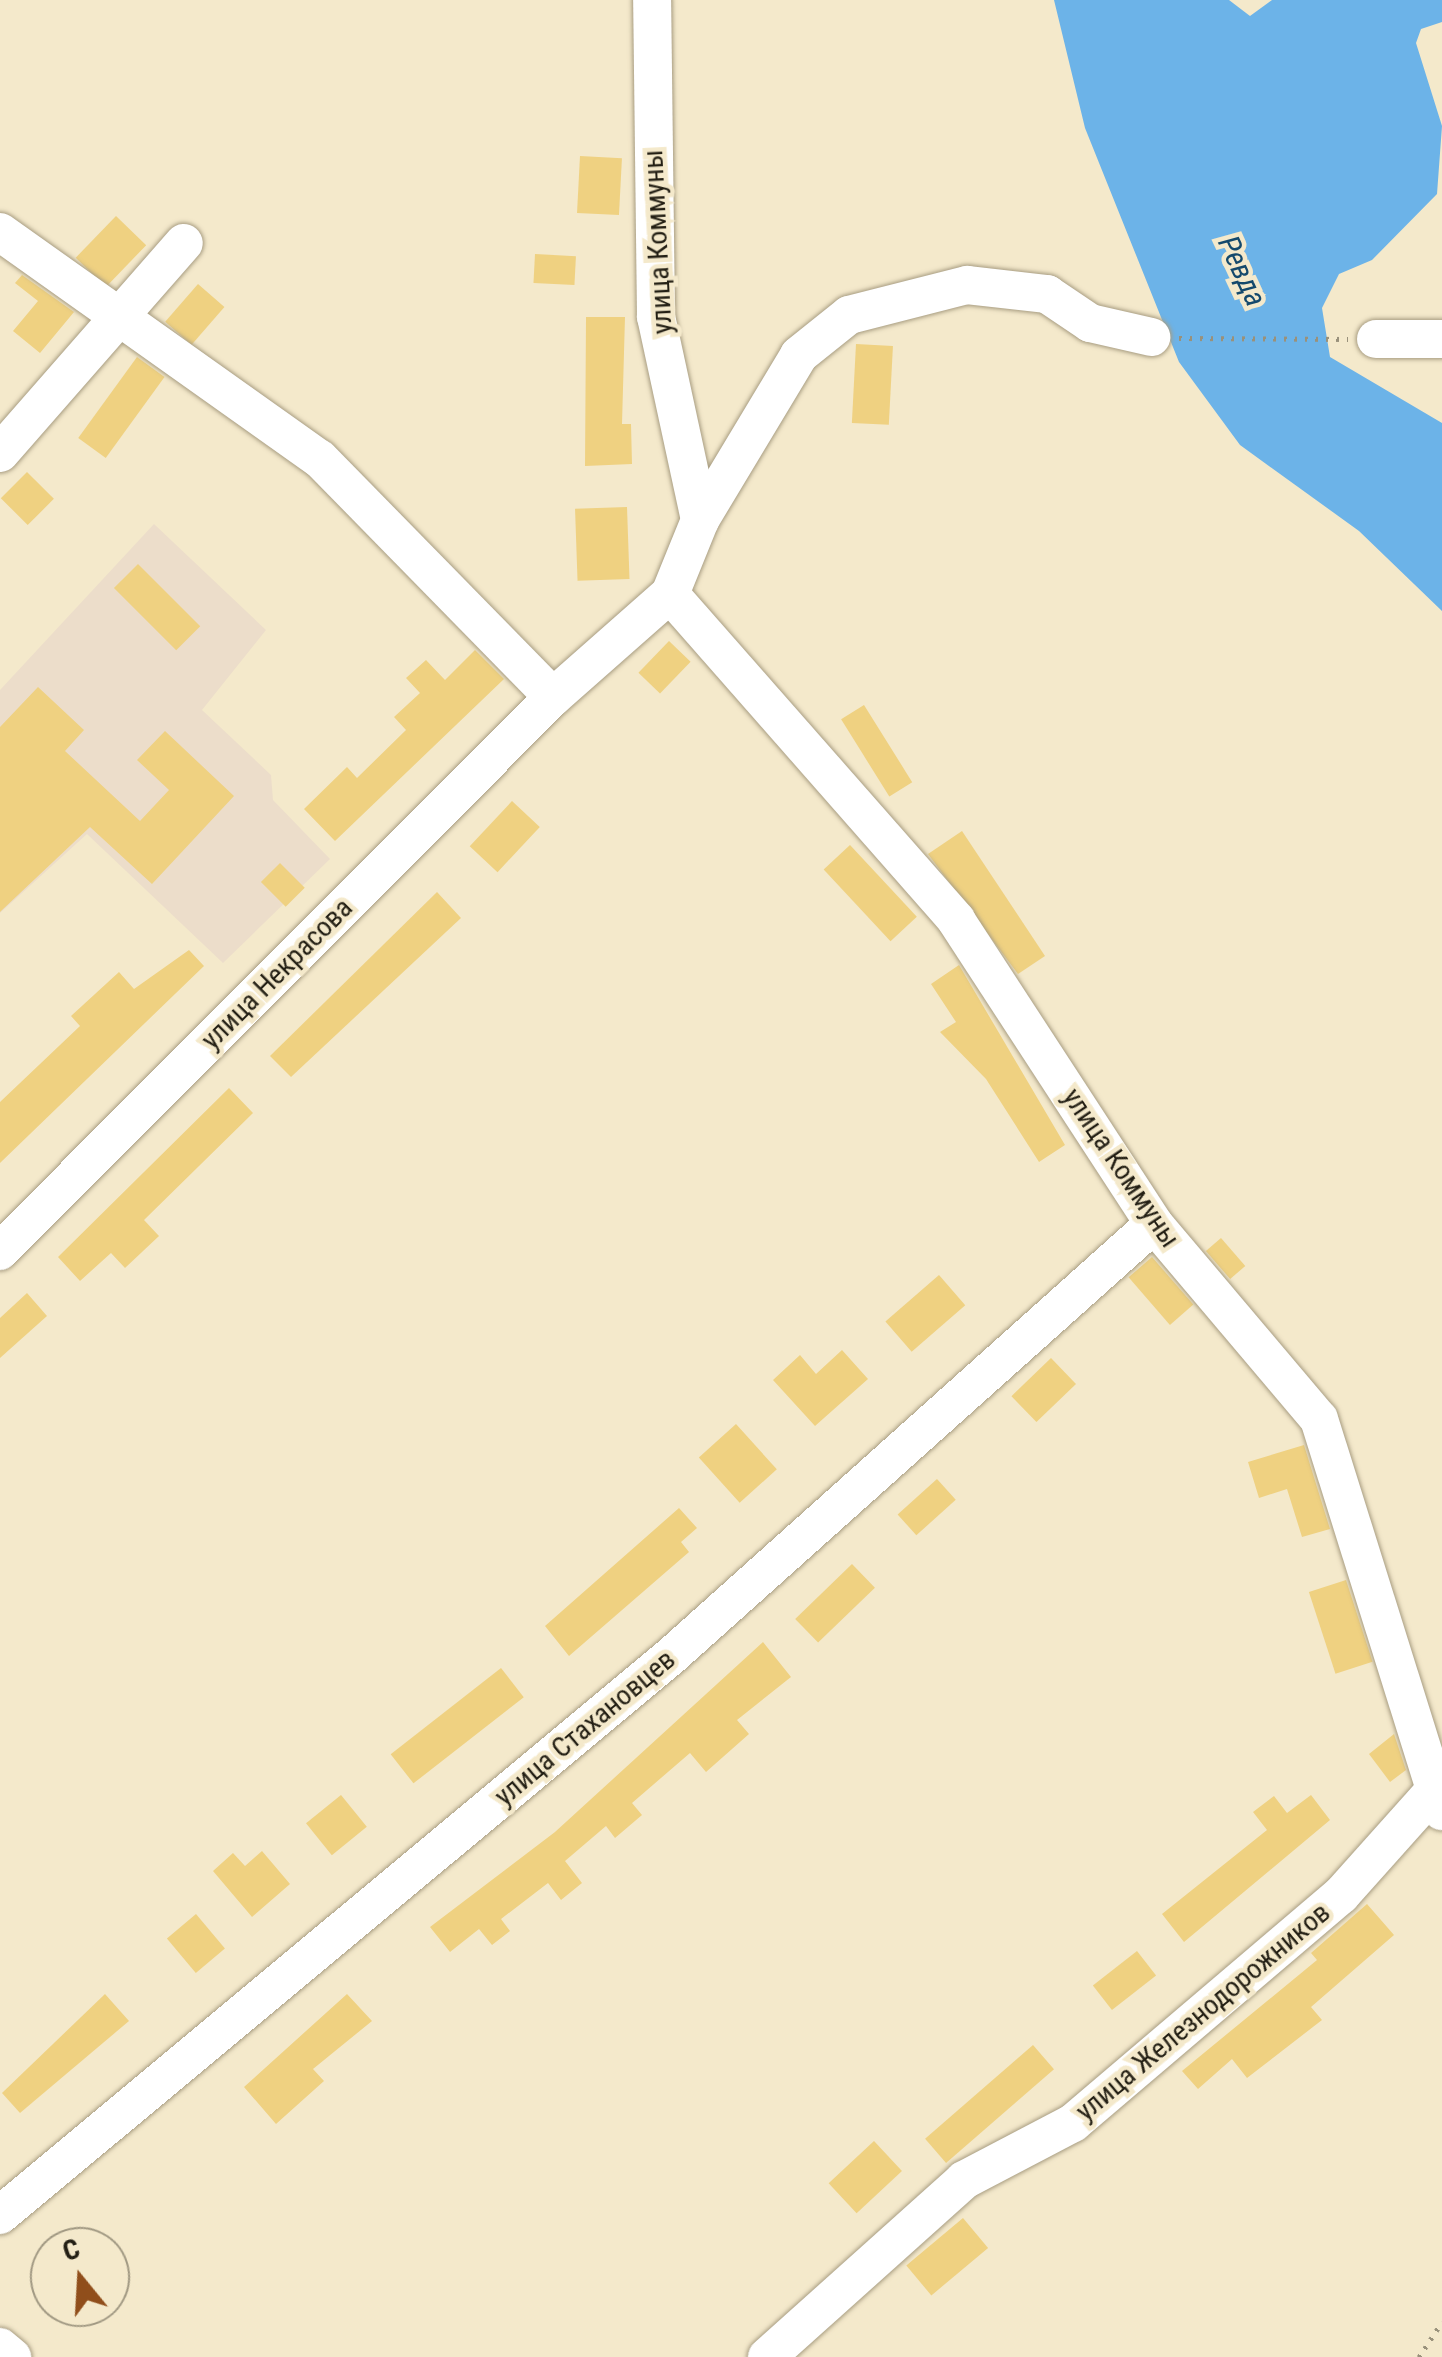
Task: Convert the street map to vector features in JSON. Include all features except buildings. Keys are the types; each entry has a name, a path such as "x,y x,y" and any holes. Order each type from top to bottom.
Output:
{"street":[{"name":"улица Коммуны","path":"652,0 656,317 700,520"},
{"path":"0,232 127,318 320,459 553,697 670,594 700,520 800,355 849,315 967,284 1047,294 1090,323 1152,337"},
{"path":"0,453 127,318 184,243"},
{"path":"1376,339 1442,339"},
{"name":"улица Коммуны","path":"670,594 956,920 1154,1224 1319,1419 1437,1801"},
{"name":"улица Некрасова","path":"0,1251 553,697"},
{"name":"улица Стахановцев","path":"0,2215 670,1657 1154,1224"},
{"name":"улица Железнодорожников","path":"768,2357 964,2180 1072,2123 1341,1895 1437,1801"},
{"path":"0,2347 12,2357"}],"path":[{"path":"1152,337 1376,339"},
{"path":"1419,2357 1442,2322"}],"shaded area":[{"path":"154,524 266,630 202,710 271,775 273,800 330,859 223,963 87,834 0,913 0,690"}],"water":[{"name":"Ревда","path":"1054,0 1229,0 1250,16 1272,0 1442,0 1442,22 1421,29 1416,43 1442,126 1437,194 1372,260 1339,274 1322,308 1330,357 1442,423 1442,611 1359,531 1240,445 1179,362 1085,128"}]}
